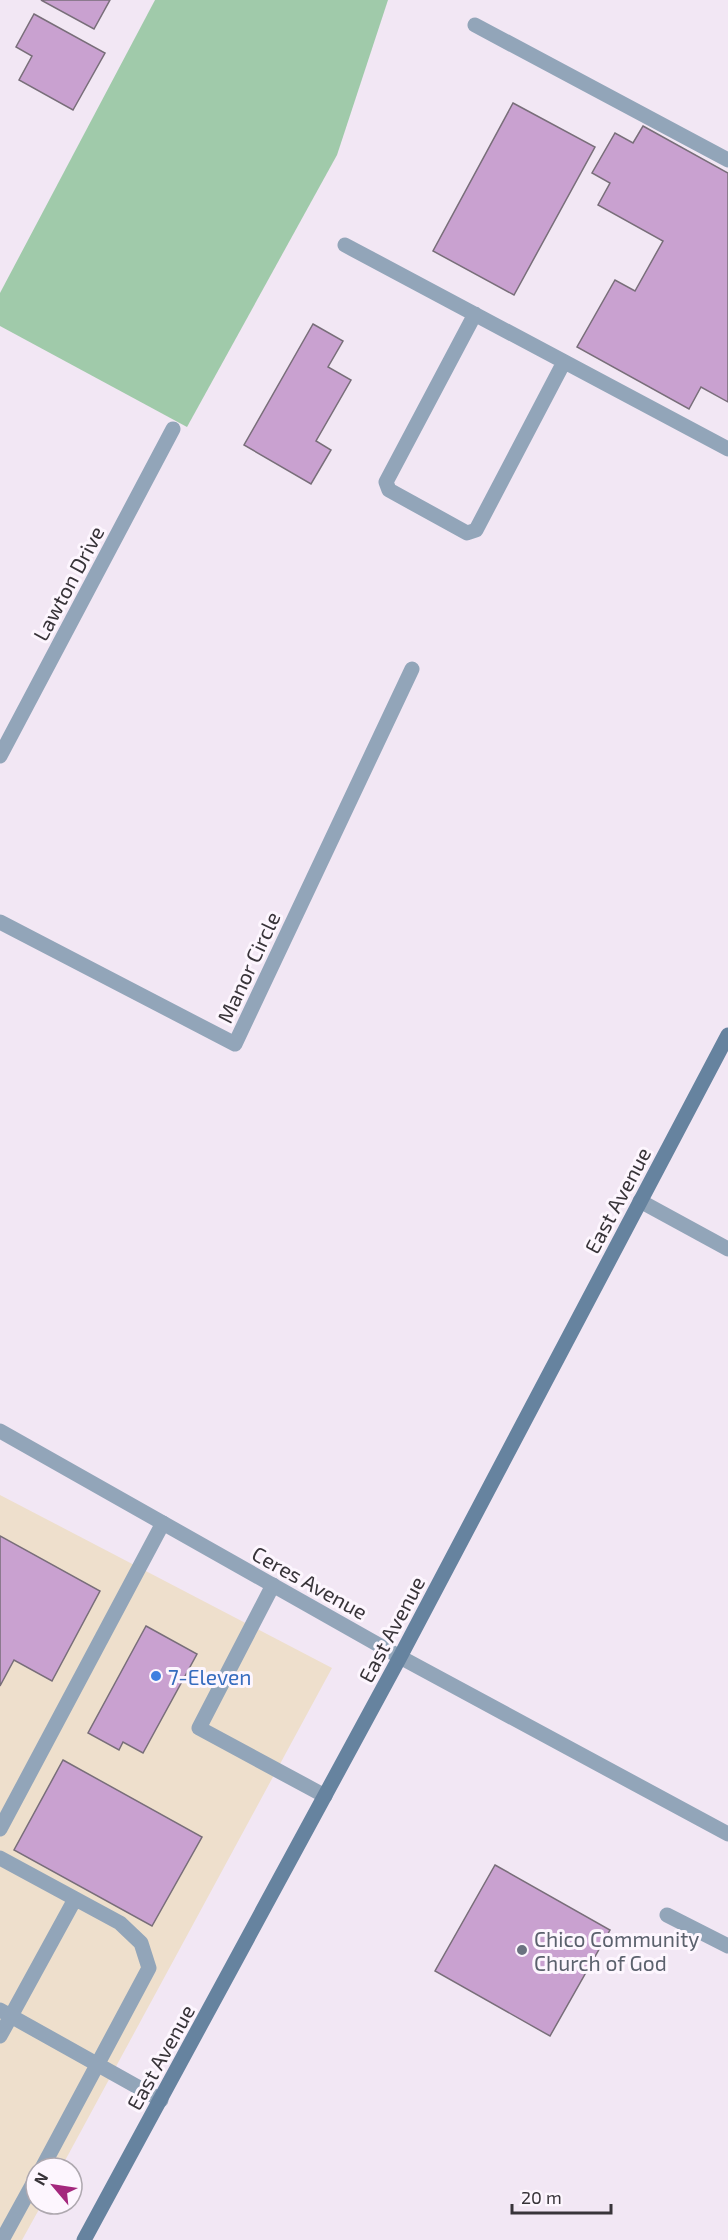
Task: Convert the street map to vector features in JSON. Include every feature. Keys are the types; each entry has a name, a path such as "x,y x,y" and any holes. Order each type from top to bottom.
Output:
{"main road":[{"name":"East Avenue","path":"84,2240 400,1657 728,1035"}],"street":[{"path":"475,25 728,160"},
{"path":"345,245 728,449"},
{"path":"475,314 386,482 389,490 466,533 476,530 564,362"},
{"name":"Lawton Drive","path":"0,756 173,429"},
{"name":"Manor Circle","path":"0,922 235,1044 412,669"},
{"path":"640,1201 728,1249"},
{"name":"Ceres Avenue","path":"0,1431 400,1657 728,1834"},
{"path":"0,1829 163,1523"},
{"path":"273,1585 199,1728 325,1796"},
{"path":"0,1858 120,1923 141,1943 149,1968 49,2156"},
{"path":"0,2036 5,2013 75,1899"},
{"path":"667,1915 728,1946"},
{"path":"5,2013 161,2100"},
{"path":"2,2240 24,2200"}],"shaded area":[{"path":"0,1495 332,1668 68,2156 24,2156 24,2216 35,2216 22,2240 0,2240"}],"green space":[{"path":"155,0 388,0 337,155 187,427 0,326 0,293"}],"building":[{"path":"41,0 110,0 94,29"},
{"path":"34,14 105,53 73,110 19,80 32,56 16,47"},
{"path":"513,103 595,147 514,295 433,251"},
{"path":"643,126 728,173 728,402 701,387 689,409 577,347 615,280 635,291 663,241 598,205 610,183 592,173 615,133 633,143"},
{"path":"313,324 343,341 328,367 351,380 316,441 331,450 311,484 244,445"},
{"path":"0,1536 100,1591 52,1681 14,1660 0,1686"},
{"path":"146,1626 197,1654 143,1753 123,1742 119,1750 88,1733"},
{"path":"63,1760 202,1837 152,1926 14,1850"},
{"name":"Chico Community Church of God","path":"495,1865 610,1930 550,2036 435,1971"}],"place":[{"name":"7-Eleven","path":"156,1676"},
{"name":"Chico Community Church of God","path":"522,1950"}]}
